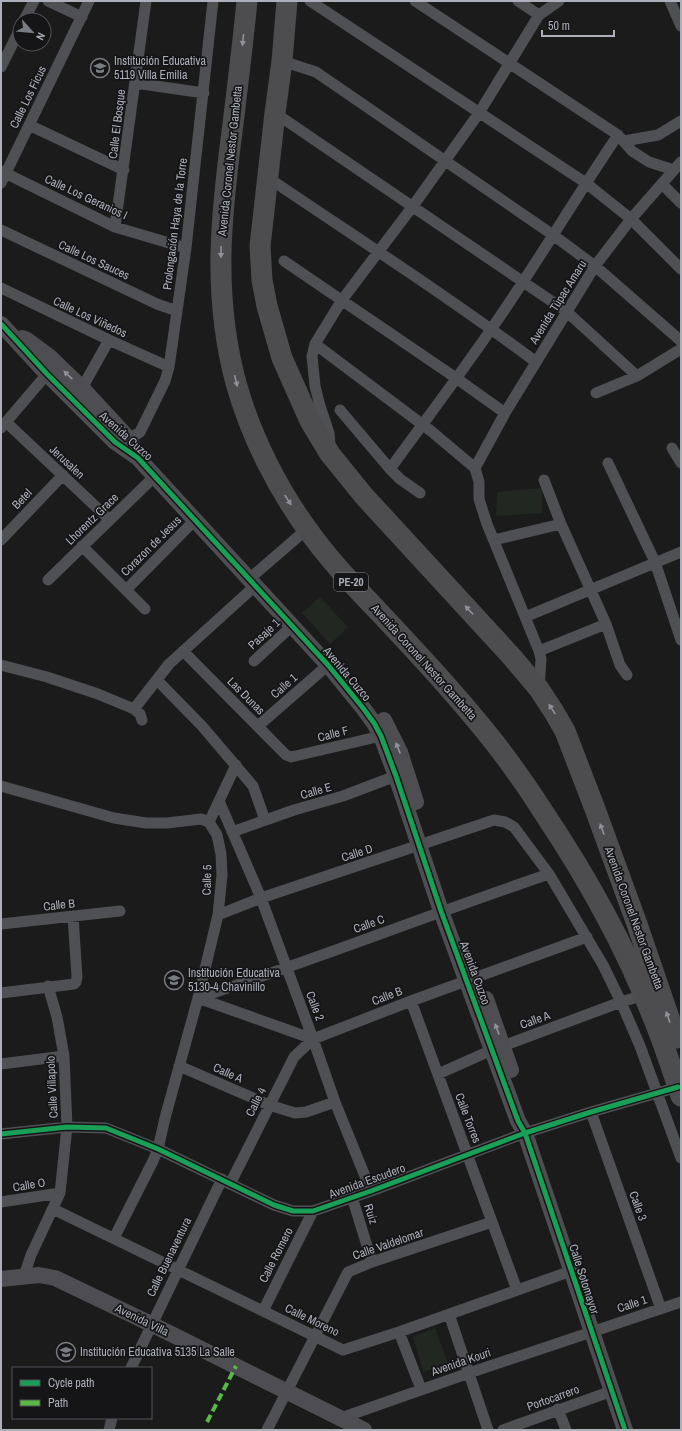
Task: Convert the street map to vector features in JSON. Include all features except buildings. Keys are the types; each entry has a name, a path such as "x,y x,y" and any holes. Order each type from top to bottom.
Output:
{"highway":[{"name":"Avenida Coronel Nestor Gambetta","path":"247,1 224,195 220,265 222,302 230,358 236,385 262,453 285,496 308,529 343,573 462,702 518,773 562,840 598,900 644,995 679,1091"},
{"name":"Avenida Coronel Nestor Gambetta","path":"287,1 282,61 260,246 262,280 267,306 282,358 299,399 310,421 330,454 364,496 512,657 539,689 565,731 637,924 681,1054"}],"street":[{"path":"28,12 34,1"},
{"path":"48,1 82,17"},
{"name":"Calle Los Ficus","path":"3,176 90,1"},
{"name":"Calle El Bosque","path":"115,227 146,1"},
{"name":"Prolongación Haya de la Torre","path":"129,439 140,432 165,381 169,367 186,248 213,1"},
{"path":"310,1 586,183 632,219 681,269"},
{"path":"414,1 510,63 621,138 632,151 649,162 677,166"},
{"path":"518,1 538,15"},
{"path":"330,454 329,433 320,406 313,373 312,356 315,344 342,300 413,206 478,113 538,15 559,1"},
{"path":"670,1 681,26"},
{"path":"1,67 12,45"},
{"path":"282,61 316,72 553,235 595,266 681,341"},
{"path":"135,83 204,93"},
{"path":"275,113 566,311 637,376"},
{"path":"390,469 491,329 586,183 621,138 658,135 681,121"},
{"path":"29,125 124,170"},
{"name":"Avenida Túpac Amaru","path":"475,468 505,413 566,311 595,266 677,166"},
{"name":"Calle Los Geranios I","path":"3,176 115,227 186,248"},
{"path":"267,177 379,251 536,362"},
{"path":"662,184 681,203"},
{"name":"Calle Los Sauces","path":"1,230 158,304 177,311"},
{"path":"284,261 505,413"},
{"name":"Calle Los Viñedos","path":"1,288 169,367"},
{"name":"Avenida Cuzco","path":"5,328 47,374 116,442 138,458 328,665 369,715 401,775"},
{"name":"Avenida Cuzco","path":"5,328 27,340 50,357 82,388 129,439 138,458"},
{"path":"82,388 109,340"},
{"path":"315,344 422,424 475,468 479,482 479,498 494,540 540,651 541,671 539,689"},
{"path":"596,393 637,376 681,349"},
{"path":"4,425 47,374"},
{"path":"340,410 390,469 400,479 420,493"},
{"name":"Jerusalen","path":"4,425 63,475 110,520"},
{"path":"672,448 681,464"},
{"path":"608,463 655,562 681,640"},
{"name":"Betel","path":"2,539 63,475"},
{"name":"Lhorentz Grace","path":"48,580 154,476"},
{"path":"544,480 561,524 606,624 620,666 627,676"},
{"name":"Corazon de Jesus","path":"126,590 195,520"},
{"path":"494,540 561,524"},
{"path":"134,709 169,664 308,529"},
{"path":"82,546 145,609"},
{"path":"525,617 681,552"},
{"path":"540,651 606,624"},
{"name":"Pasaje 1","path":"254,661 292,626"},
{"name":"Las Dunas","path":"184,651 286,755 291,758"},
{"path":"1,665 98,694 134,709 140,714 142,720"},
{"name":"Avenida Cuzco","path":"328,665 338,670 357,685 374,705 392,735 401,775 446,909 525,1117 525,1133"},
{"name":"Calle 1","path":"258,726 328,665"},
{"path":"157,680 202,726 253,786 265,820"},
{"name":"Calle F","path":"291,758 381,736"},
{"path":"1,786 114,818 146,824 201,819 208,822 236,766"},
{"name":"Calle E","path":"232,832 265,820 343,796 401,775"},
{"name":"Calle 2","path":"219,801 261,898 335,1102 371,1191"},
{"name":"Calle D","path":"218,915 261,898 494,820 505,822 514,827 549,874"},
{"name":"Calle 5","path":"114,1238 158,1149 198,998 218,915 222,875 221,854 217,835 208,822"},
{"path":"549,874 603,965 622,1002 658,1092 681,1158"},
{"name":"Calle C","path":"198,998 286,968 446,909 549,874"},
{"name":"Calle B","path":"1,924 120,911"},
{"path":"1,993 74,984 76,982 77,977 73,916"},
{"name":"Calle B","path":"313,1039 411,1001 587,938"},
{"name":"Calle Villapolo","path":"24,1276 60,1193 67,1127 64,1056 57,1017 48,986"},
{"name":"Calle A","path":"438,1074 498,1048 644,995"},
{"path":"198,998 313,1039"},
{"name":"Calle Torres","path":"411,1001 517,1290"},
{"name":"Calle 4","path":"226,1181 294,1057 313,1039"},
{"path":"1,1064 64,1056"},
{"name":"Calle A","path":"179,1066 269,1105 295,1112 306,1112 335,1102"},
{"name":"Avenida Escudero","path":"1,1134 67,1127 106,1128 158,1149 274,1205 293,1211 313,1211 371,1191 525,1133 658,1092 679,1091"},
{"name":"Calle 3","path":"591,1112 661,1309"},
{"name":"Calle Sotomayor","path":"525,1133 625,1430"},
{"name":"Calle Buenaventura","path":"131,1367 178,1269 226,1181"},
{"name":"Calle O","path":"1,1202 60,1193"},
{"name":"Ruiz","path":"352,1197 372,1262"},
{"name":"Calle Moreno","path":"53,1209 343,1350 399,1332 572,1271"},
{"name":"Calle Romero","path":"263,1311 313,1211"},
{"name":"Calle Valdelomar","path":"269,1429 286,1391 348,1272 372,1262 492,1222"},
{"name":"Avenida Villa","path":"1,1279 39,1275 55,1278 364,1430"},
{"name":"Calle 1","path":"591,1331 681,1302"},
{"path":"449,1314 488,1430"},
{"name":"Avenida Kouri","path":"341,1418 420,1389 591,1331"},
{"path":"399,1332 420,1389"},
{"name":"Portocarrero","path":"504,1430 558,1409 612,1391"},
{"path":"558,1409 566,1430"},
{"path":"109,1430 112,1419"}],"shaded area":[{"path":"542,488 542,513 496,516 497,492"},
{"path":"320,597 348,627 330,644 302,613"},
{"path":"435,1328 448,1363 423,1372 413,1337"}],"marked path":[{"path":"207,1422 236,1366"}],"cycle path":[{"path":"1,324 47,374 115,442 138,458 328,665 374,723 381,736 396,776 441,911 518,1121 525,1133 625,1430"},
{"path":"1,1134 67,1127 106,1128 158,1149 274,1205 293,1211 313,1211 371,1191 525,1133 678,1087"}],"place":[{"name":"Institución Educativa 5119 Villa Emilia","path":"100,68"},
{"name":"Institución Educativa 5130-4 Chavinillo","path":"174,980"},
{"name":"Institución Educativa 5135 La Salle","path":"66,1352"}]}
